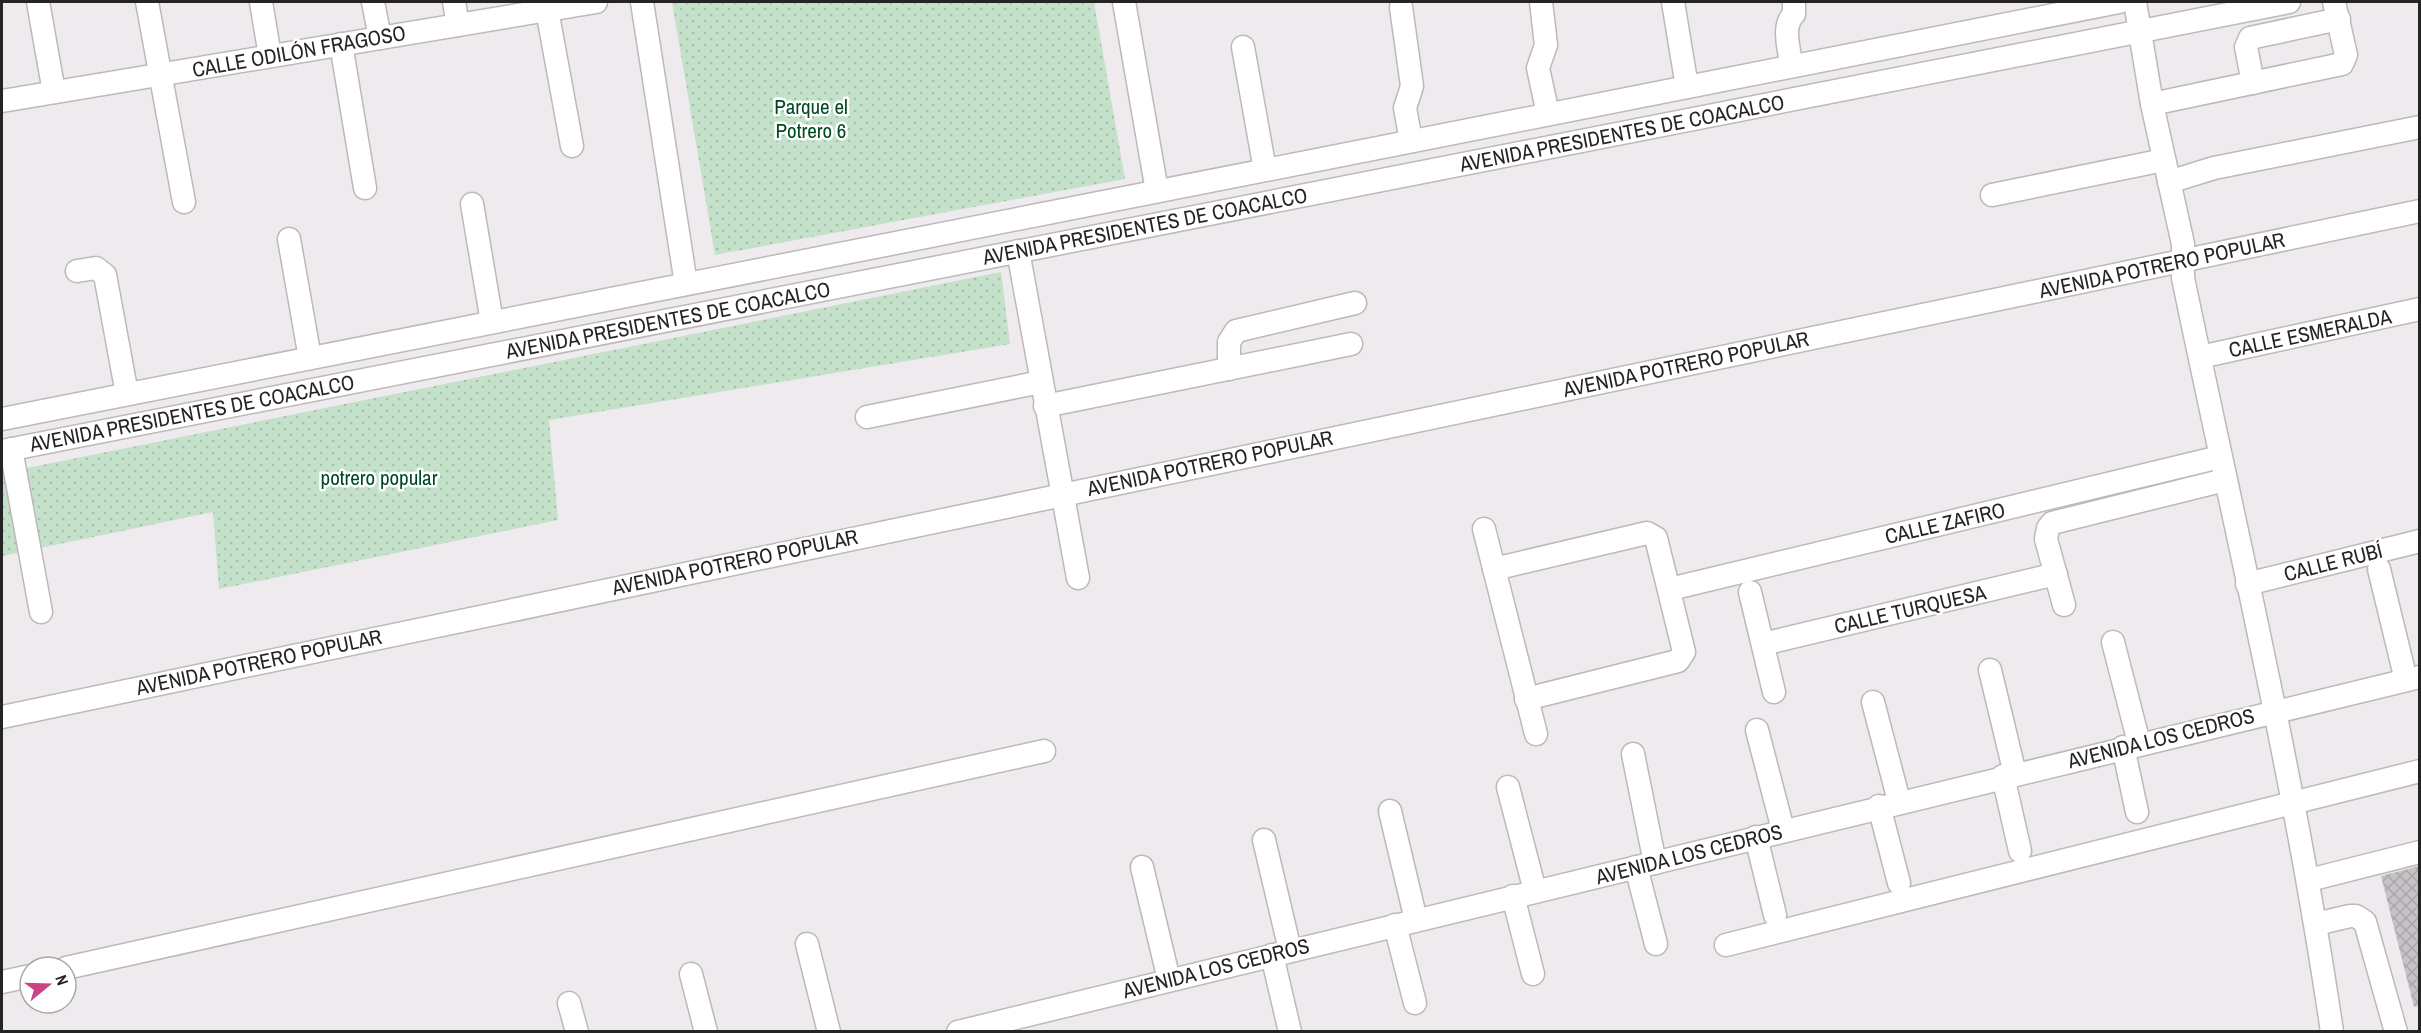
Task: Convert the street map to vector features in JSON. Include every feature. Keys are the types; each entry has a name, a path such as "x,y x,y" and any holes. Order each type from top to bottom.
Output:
{"street":[{"path":"39,2 54,92"},
{"path":"147,2 184,202"},
{"path":"261,2 270,56"},
{"path":"373,2 380,38"},
{"path":"454,2 458,25"},
{"name":"CALLE ODILÓN FRAGOSO","path":"2,101 596,2"},
{"path":"642,2 686,284"},
{"path":"1124,2 1157,191"},
{"path":"1541,2 1546,45 1538,68 1548,114"},
{"path":"1673,2 1687,87"},
{"path":"1791,66 1786,27 1795,9 1794,2"},
{"name":"AVENIDA PRESIDENTES DE COACALCO","path":"2,419 1687,87 1791,66 2024,11 2119,2"},
{"path":"2135,2 2152,104 2182,244 2183,278 2309,880 2332,1032"},
{"name":"AVENIDA PRESIDENTES DE COACALCO","path":"6,450 2289,2"},
{"path":"1401,7 1412,86 1405,108 1411,141"},
{"path":"547,10 572,146"},
{"path":"2152,104 2253,83 2342,64 2346,55 2336,10 2250,38 2246,47 2253,83"},
{"path":"341,44 365,188"},
{"path":"1243,47 1265,170"},
{"path":"1992,195 2166,171 2214,168 2420,127"},
{"path":"471,204 492,322"},
{"name":"AVENIDA POTRERO POPULAR","path":"2,717 1062,493 2420,211"},
{"path":"289,239 310,358"},
{"path":"897,242 904,274"},
{"path":"1018,251 1078,578"},
{"path":"77,271 96,268 105,275 127,394"},
{"path":"1229,369 1229,342 1236,331 1355,303"},
{"name":"CALLE ESMERALDA","path":"2199,357 2420,309"},
{"path":"429,335 436,366"},
{"path":"1045,406 1351,344"},
{"path":"867,417 1041,382"},
{"path":"6,450 41,612"},
{"name":"CALLE ZAFIRO","path":"1670,588 2220,457"},
{"path":"2064,605 2046,539 2048,528 2052,524 2225,480"},
{"path":"1484,529 1536,734"},
{"path":"1494,568 1647,533 1656,538 1670,588 1684,652 1678,662 1526,699"},
{"name":"CALLE RUBÍ","path":"2247,584 2420,540"},
{"path":"2379,569 2416,679"},
{"name":"CALLE TURQUESA","path":"1763,645 2056,574"},
{"path":"1750,592 1774,692"},
{"path":"2113,642 2131,745 2137,812"},
{"path":"1990,670 2020,851"},
{"name":"AVENIDA LOS CEDROS","path":"958,1032 2131,745 2416,679"},
{"path":"1873,702 1899,883"},
{"path":"1757,730 1783,830"},
{"path":"78,965 1044,751"},
{"path":"1633,754 1656,944"},
{"path":"1726,945 2420,771"},
{"path":"1508,787 1524,893 1533,974"},
{"path":"1390,811 1414,1003"},
{"path":"1756,837 1775,915"},
{"path":"1264,840 1290,1032"},
{"path":"2309,880 2420,852"},
{"path":"1142,867 1168,980"},
{"path":"2316,924 2356,916 2365,922 2396,1032"},
{"path":"807,944 829,1032"},
{"path":"691,974 706,1032"},
{"path":"2,982 18,979"},
{"path":"569,1003 577,1032"}],"green space":[{"name":"Parque el Potrero 6","path":"672,2 1094,2 1125,179 715,255"},
{"name":"potrero popular","path":"1001,272 1010,344 549,420 558,520 219,589 213,512 2,556 2,473"}],"building":[{"path":"2420,866 2420,1006 2414,1007 2381,876"}]}
